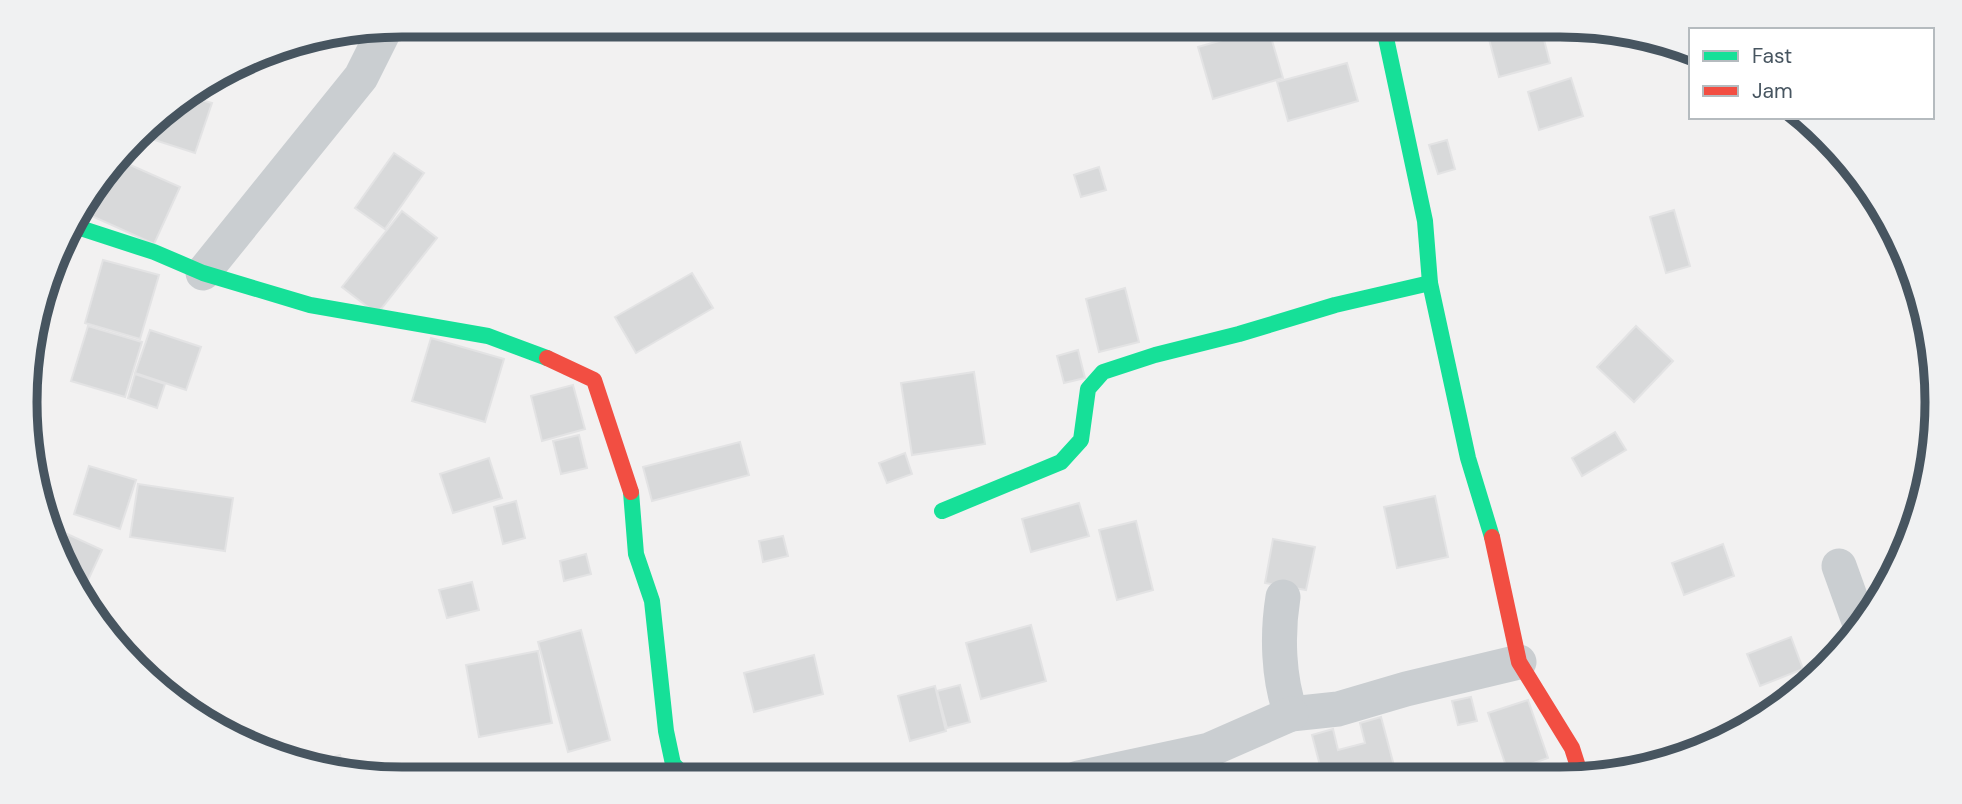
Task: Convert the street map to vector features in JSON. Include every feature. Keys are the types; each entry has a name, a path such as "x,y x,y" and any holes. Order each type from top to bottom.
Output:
{"street":[{"path":"1386,37 1425,221 1430,283 1468,457 1488,520 1519,662 1572,748 1578,766"},
{"path":"203,273 361,77 381,38"},
{"path":"81,228 154,252 203,273 310,306 488,336 554,360 594,380 631,487 636,554 652,601 666,731 676,767"},
{"path":"942,511 1061,462 1082,440 1088,389 1103,372 1335,305 1430,283"},
{"path":"1839,566 1857,615"},
{"path":"1283,597 1279,620 1284,695 1291,714"},
{"path":"1129,767 1209,750 1291,714 1338,709 1406,688 1519,662"}],"building":[{"path":"1233,37 1271,37 1283,78 1213,99 1198,47"},
{"path":"1488,37 1543,37 1550,63 1499,77"},
{"path":"1347,63 1358,101 1288,121 1277,82"},
{"path":"1571,78 1583,116 1539,130 1528,92"},
{"path":"198,99 212,103 195,153 150,138"},
{"path":"1447,140 1455,169 1438,174 1429,145"},
{"path":"394,153 424,173 385,229 355,208"},
{"path":"126,163 180,187 154,244 89,215"},
{"path":"1099,167 1106,190 1081,197 1074,175"},
{"path":"1674,210 1690,266 1666,273 1650,217"},
{"path":"402,211 437,238 377,314 342,287"},
{"path":"103,260 159,275 140,339 85,323"},
{"path":"692,273 713,308 636,353 615,317"},
{"path":"1125,288 1139,342 1099,352 1086,299"},
{"path":"88,326 142,342 125,397 71,381"},
{"path":"1636,326 1673,361 1634,402 1597,367"},
{"path":"150,330 201,347 186,390 135,373"},
{"path":"431,338 504,359 485,422 412,401"},
{"path":"1078,350 1085,378 1064,383 1057,356"},
{"path":"974,372 985,444 912,455 901,383"},
{"path":"135,374 165,384 157,408 128,398"},
{"path":"573,385 585,429 542,441 531,396"},
{"path":"1615,432 1626,450 1582,476 1572,458"},
{"path":"579,435 587,468 561,474 553,441"},
{"path":"740,442 749,475 652,501 643,467"},
{"path":"905,453 912,474 887,483 879,463"},
{"path":"489,458 502,498 453,513 440,474"},
{"path":"89,466 136,480 120,529 74,514"},
{"path":"138,484 233,498 225,551 130,537"},
{"path":"1435,496 1448,557 1397,568 1384,507"},
{"path":"516,501 525,538 503,544 494,507"},
{"path":"1079,503 1089,536 1031,552 1022,519"},
{"path":"1136,521 1153,590 1117,600 1099,530"},
{"path":"65,533 102,550 86,585 74,564 63,537"},
{"path":"783,536 788,556 763,562 759,541"},
{"path":"1273,539 1315,547 1306,590 1265,583"},
{"path":"1723,544 1734,576 1684,595 1672,563"},
{"path":"586,554 591,574 564,581 560,561"},
{"path":"472,582 479,610 447,618 439,590"},
{"path":"1031,625 1046,681 981,699 966,643"},
{"path":"581,630 610,740 568,752 538,642"},
{"path":"1791,637 1803,669 1760,686 1747,654"},
{"path":"538,651 552,723 479,737 466,665"},
{"path":"814,655 823,694 754,712 744,673"},
{"path":"960,685 970,722 947,728 937,691"},
{"path":"935,686 946,731 910,741 898,696"},
{"path":"1471,697 1477,721 1458,725 1452,701"},
{"path":"1528,700 1548,758 1522,767 1506,767 1488,713"},
{"path":"1381,717 1394,767 1320,767 1312,735 1333,729 1338,750 1365,743 1360,723"},
{"path":"340,755 342,762 331,760 326,759"}],"traffic: fast":[{"path":"1386,37 1425,221 1430,283 1468,458 1492,537"},
{"path":"81,228 154,252 203,273 310,305 488,336 547,358"},
{"path":"942,511 1061,462 1081,440 1088,389 1103,372 1335,305 1430,283"},
{"path":"631,492 636,554 652,601 666,731 676,767"}],"traffic: jam":[{"path":"547,358 594,380 631,492"},
{"path":"1492,537 1519,662 1572,748 1578,766"}]}
